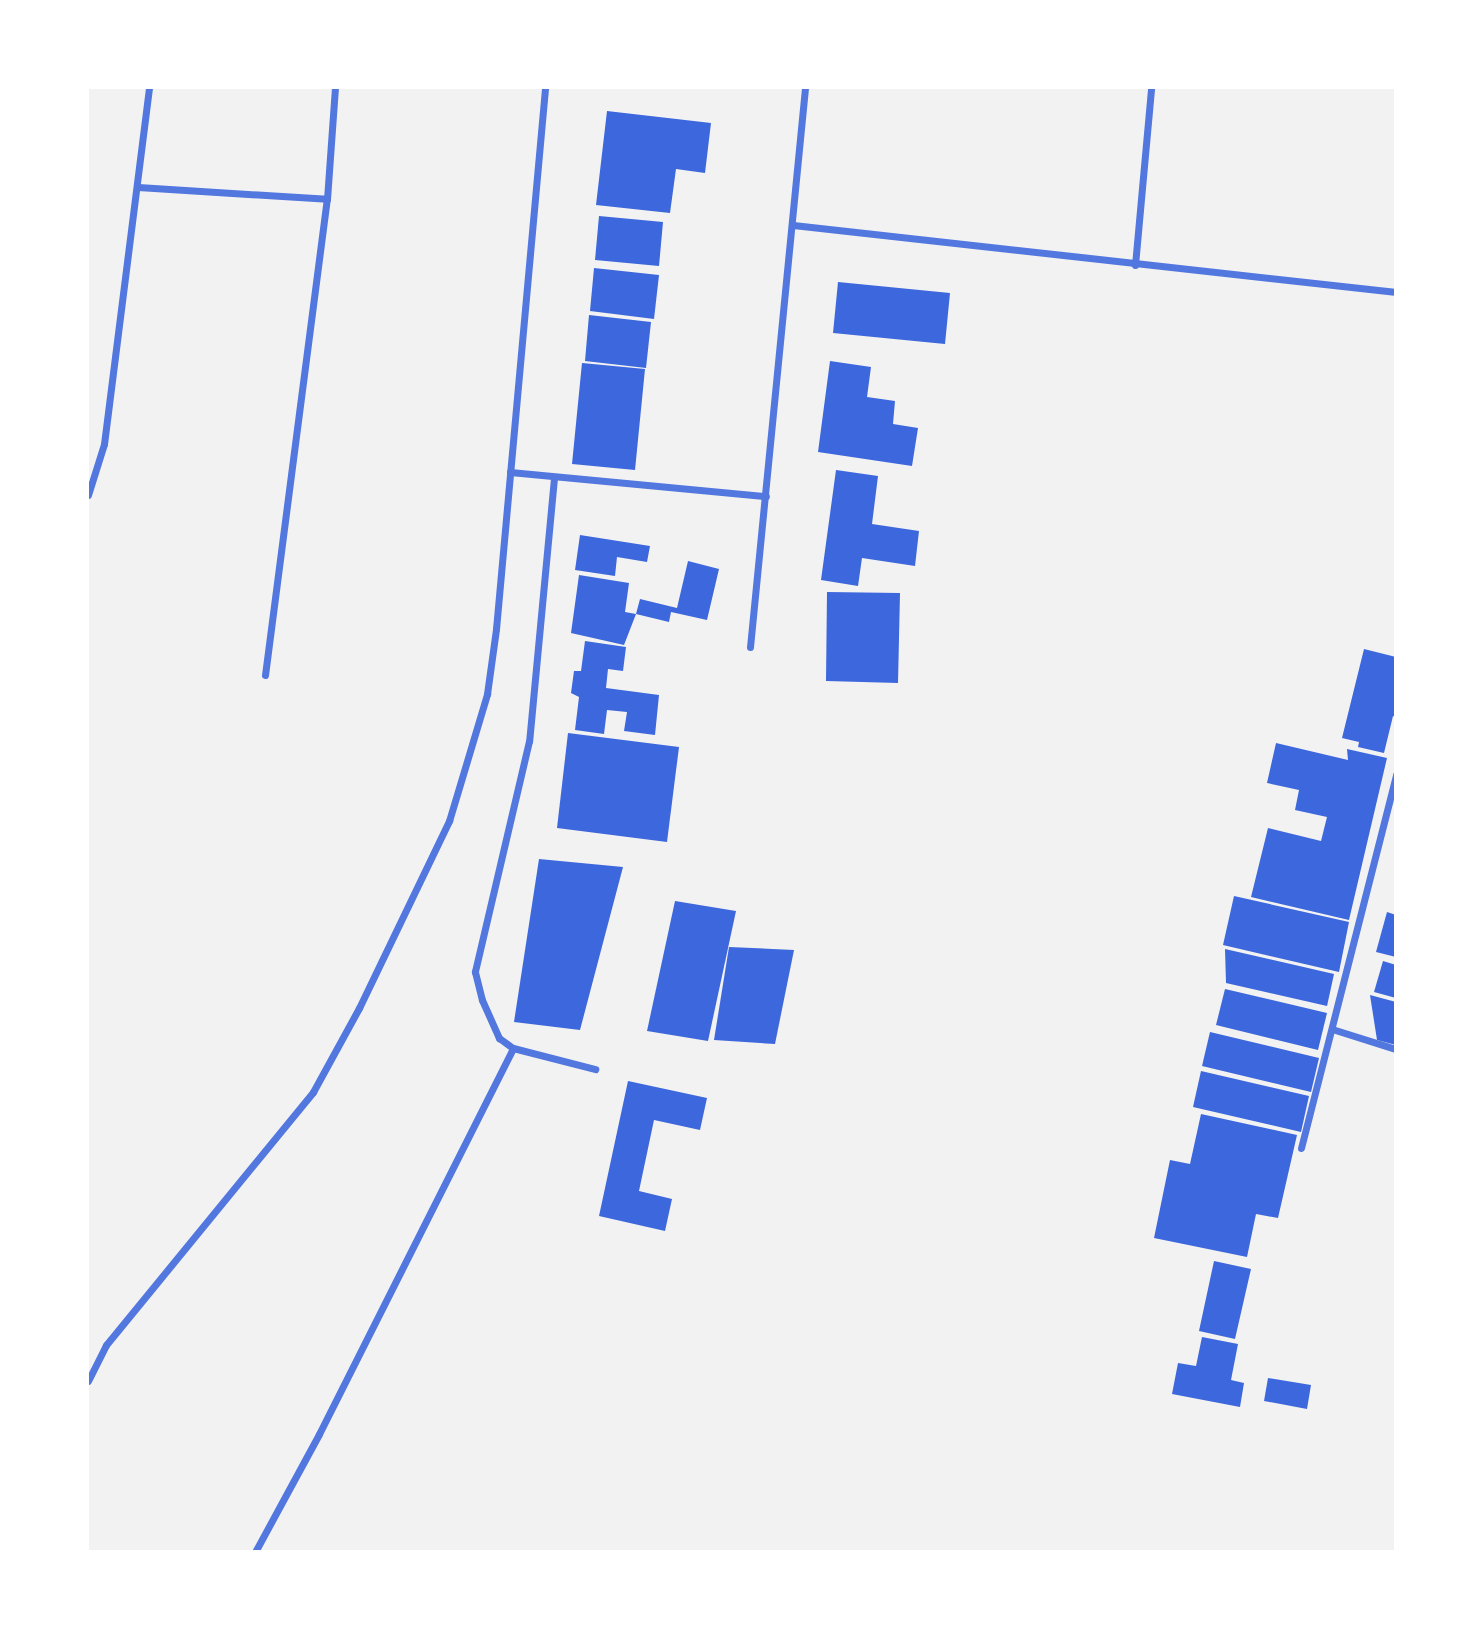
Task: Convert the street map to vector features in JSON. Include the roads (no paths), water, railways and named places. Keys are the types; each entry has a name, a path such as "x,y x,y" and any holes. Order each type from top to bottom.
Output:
{"street":[{"path":"88,495 104,444 149,88"},
{"path":"265,675 327,199 335,88"},
{"path":"88,1381 106,1345 313,1092 412,900 449,821 487,694 545,88"},
{"path":"750,647 805,88"},
{"path":"1135,265 1151,88"},
{"path":"138,187 327,199"},
{"path":"793,225 1395,292"},
{"path":"510,472 766,496"},
{"path":"554,478 529,741 475,972 482,1000 499,1038 513,1048 595,1069"},
{"path":"1301,1148 1395,774"},
{"path":"1332,1029 1395,1049"},
{"path":"255,1552 319,1434 513,1048"}]}
